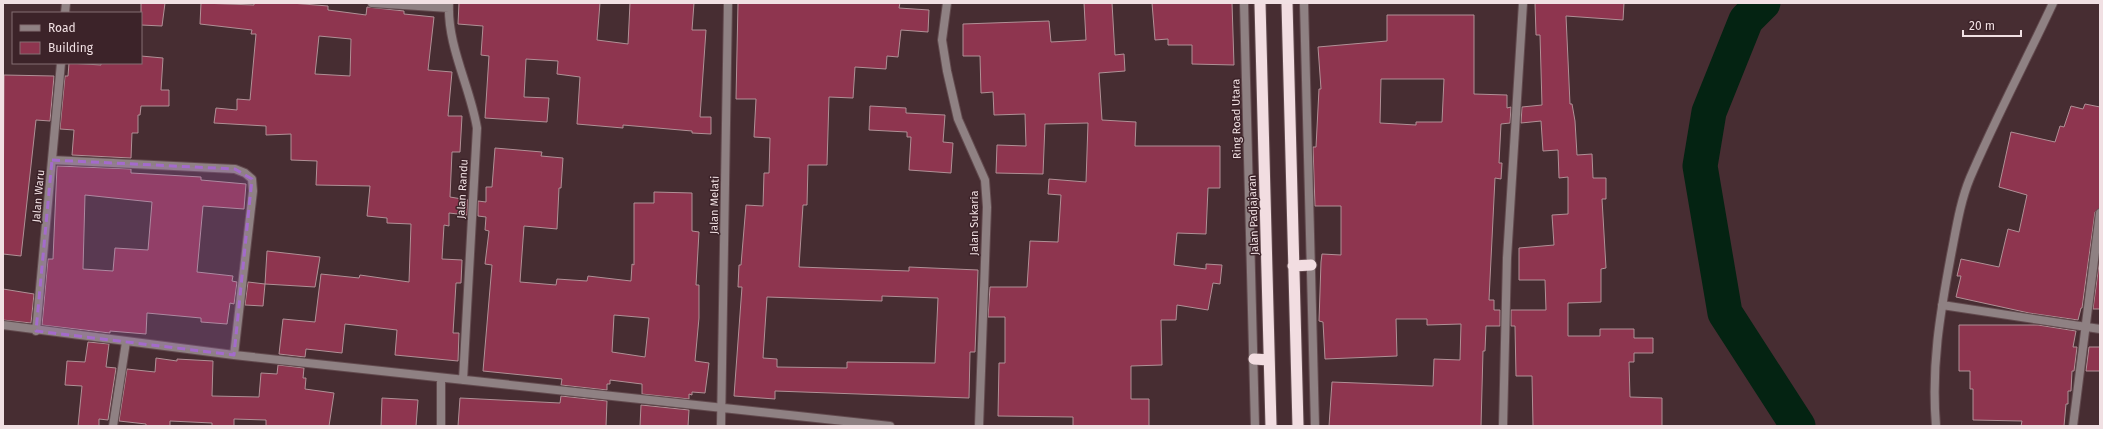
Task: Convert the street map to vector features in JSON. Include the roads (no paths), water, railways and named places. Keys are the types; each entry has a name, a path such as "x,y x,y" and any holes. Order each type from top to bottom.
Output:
{"highway":[{"name":"Jalan Padjajaran","path":"1260,3 1271,426"},
{"path":"1287,3 1298,426"},
{"path":"1293,266 1311,265"},
{"path":"1254,359 1269,360"}],"street":[{"path":"372,3 449,6"},
{"name":"Jalan Melati","path":"721,426 728,3"},
{"name":"Jalan Sukaria","path":"947,3 942,40 948,71 958,119 984,180 987,208 979,426"},
{"name":"Ring Road Utara","path":"1244,3 1255,426"},
{"path":"1304,3 1315,426"},
{"path":"1503,426 1507,258 1523,3"},
{"path":"1936,426 1933,392 1934,360 1942,305 1958,220 1970,180 2053,3"},
{"name":"Jalan Randu","path":"449,6 455,52 473,106 477,128 463,380"},
{"name":"Jalan Waru","path":"36,331 60,64"},
{"path":"52,160 235,169 245,173 252,179 253,191 234,355"},
{"path":"2073,426 2100,213"},
{"path":"1942,305 2100,329"},
{"path":"3,325 36,331 234,355 890,426"},
{"path":"113,426 126,342"},
{"path":"441,378 441,426"}],"waterway":[{"path":"1763,3 1746,20 1709,112 1700,166 1725,313 1798,426"}]}
